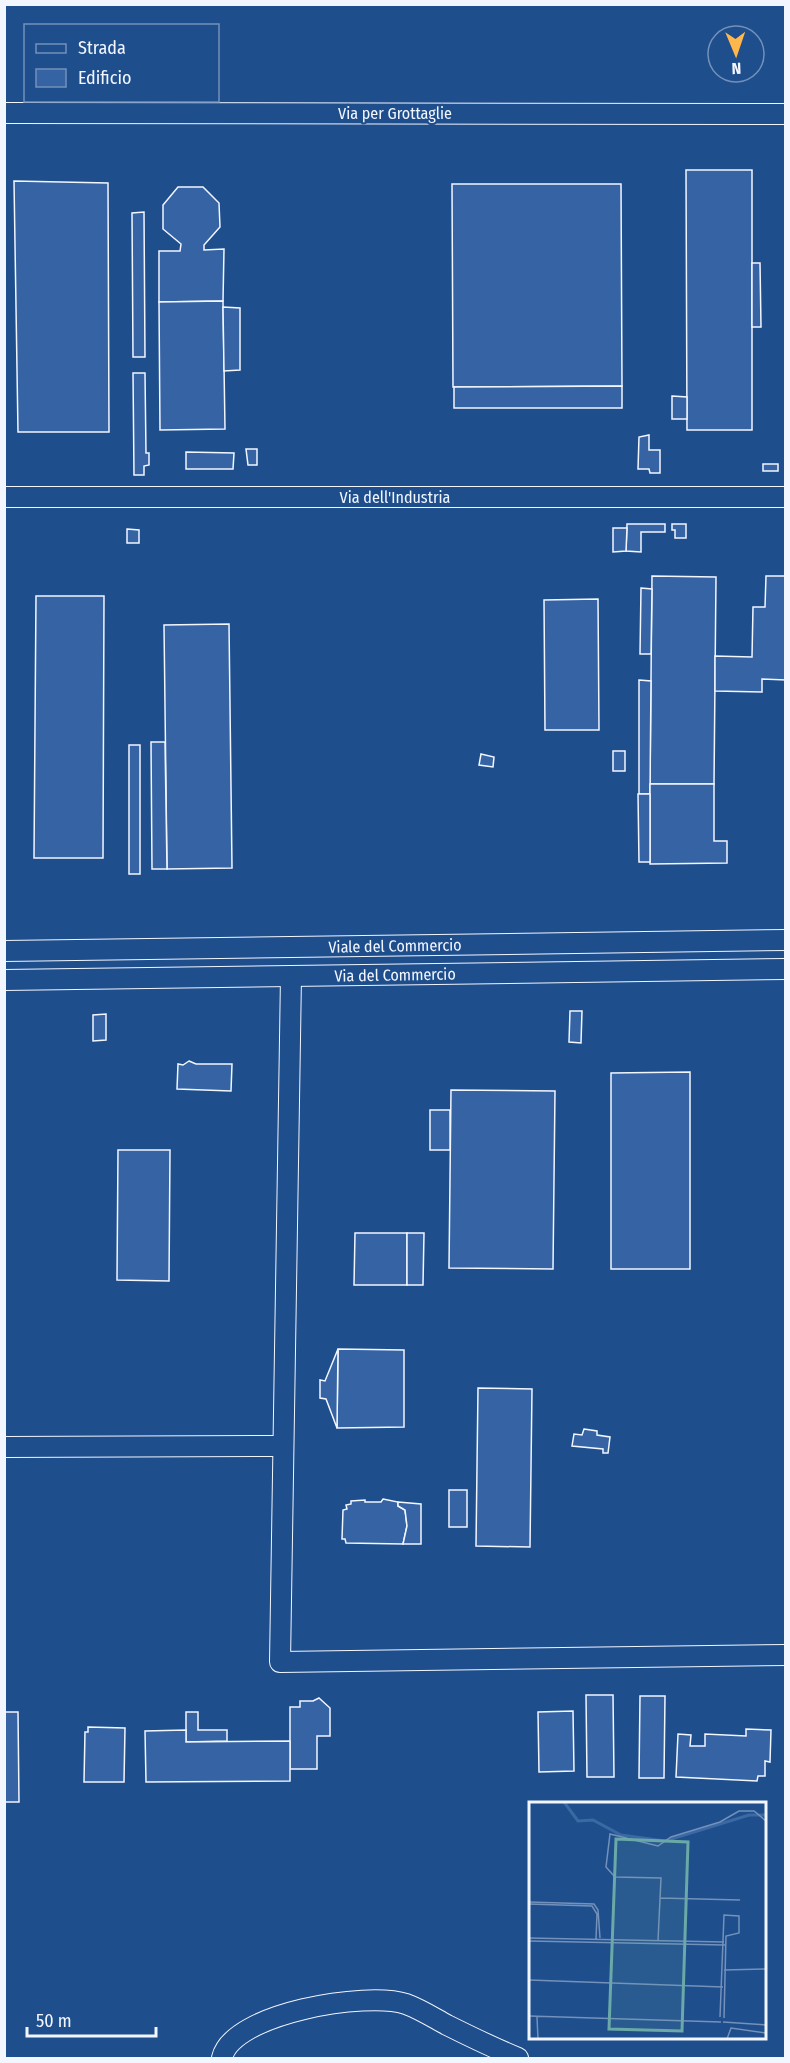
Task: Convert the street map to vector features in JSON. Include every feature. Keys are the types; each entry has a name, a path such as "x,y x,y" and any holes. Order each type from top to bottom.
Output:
{"street":[{"name":"Via per Grottaglie","path":"4,112 786,114"},
{"name":"Via dell'Industria","path":"4,497 786,497"},
{"name":"Viale del Commercio","path":"4,951 786,940"},
{"name":"Via del Commercio","path":"4,981 786,969"},
{"path":"291,976 280,1662 786,1655"},
{"path":"4,1447 283,1446"},
{"path":"223,2055 245,2031 280,2016 331,2002 369,2000 405,2004 518,2058"}],"building":[{"path":"686,170 752,170 752,430 687,430"},
{"path":"14,181 108,183 109,432 18,432"},
{"path":"452,184 621,184 622,386 453,387"},
{"path":"178,187 203,187 219,203 220,227 204,245 204,250 224,249 223,301 159,302 159,251 180,251 181,244 163,229 163,205"},
{"path":"144,212 145,357 133,357 132,213"},
{"path":"752,263 760,263 761,327 752,327"},
{"path":"223,301 225,429 160,430 159,302"},
{"path":"223,307 240,308 240,370 224,371"},
{"path":"133,373 145,373 146,453 149,453 149,465 144,466 144,475 134,475"},
{"path":"622,386 622,408 454,408 454,387"},
{"path":"672,396 687,397 687,419 672,419"},
{"path":"649,435 649,450 660,450 660,473 650,473 649,469 638,469 639,437"},
{"path":"246,449 257,449 257,465 248,465"},
{"path":"186,452 234,453 233,469 186,469"},
{"path":"763,464 778,464 778,471 763,471"},
{"path":"627,524 665,524 665,532 641,532 641,552 626,551"},
{"path":"672,524 686,524 686,538 675,538"},
{"path":"613,528 627,528 626,551 613,552"},
{"path":"127,529 139,530 139,543 127,543"},
{"path":"652,576 716,577 714,784 650,784"},
{"path":"766,576 786,576 786,680 762,679 762,692 715,691 715,656 752,657 753,607 765,607"},
{"path":"641,588 652,589 651,654 640,654"},
{"path":"36,596 104,596 103,858 34,858"},
{"path":"598,599 599,730 545,730 544,600"},
{"path":"229,624 232,868 167,869 164,625"},
{"path":"639,680 651,681 650,794 639,794"},
{"path":"151,742 165,742 167,869 152,869"},
{"path":"129,745 140,745 140,874 129,874"},
{"path":"613,751 625,751 625,771 613,771"},
{"path":"481,754 494,757 493,767 479,765"},
{"path":"650,784 714,784 714,841 727,841 727,863 650,864"},
{"path":"638,794 650,794 650,862 639,862"},
{"path":"570,1011 582,1011 581,1043 569,1042"},
{"path":"106,1014 106,1040 93,1041 93,1015"},
{"path":"189,1061 196,1064 232,1064 231,1091 177,1089 178,1064 183,1065"},
{"path":"690,1072 690,1269 611,1269 611,1073"},
{"path":"451,1090 555,1091 553,1269 449,1268"},
{"path":"430,1110 450,1110 450,1150 430,1150"},
{"path":"118,1150 170,1150 169,1281 117,1280"},
{"path":"355,1233 407,1233 407,1285 354,1285"},
{"path":"407,1233 424,1233 423,1285 407,1285"},
{"path":"338,1349 404,1350 404,1427 337,1428"},
{"path":"338,1349 337,1428 326,1399 320,1398 320,1380 325,1381"},
{"path":"478,1388 532,1389 530,1547 476,1546"},
{"path":"584,1429 597,1431 597,1435 610,1437 608,1453 603,1453 603,1449 572,1446 574,1434 582,1435"},
{"path":"449,1490 467,1490 467,1527 449,1527"},
{"path":"383,1499 398,1502 398,1506 405,1510 407,1526 403,1544 346,1543 345,1539 342,1539 343,1510 347,1509 346,1505 351,1504 351,1501 381,1502"},
{"path":"398,1502 421,1504 421,1544 403,1544 407,1526 405,1510 398,1506"},
{"path":"586,1695 613,1695 614,1777 587,1777"},
{"path":"640,1696 665,1696 664,1778 639,1778"},
{"path":"319,1698 330,1708 330,1736 317,1736 317,1769 290,1769 290,1707 300,1707 300,1701 313,1701"},
{"path":"573,1711 574,1771 539,1772 538,1712"},
{"path":"4,1712 18,1712 19,1802 4,1802"},
{"path":"186,1712 198,1712 198,1730 227,1730 227,1741 186,1742"},
{"path":"88,1727 125,1728 124,1782 84,1782 85,1732 88,1732"},
{"path":"746,1729 771,1730 770,1762 765,1761 765,1776 758,1776 757,1781 676,1777 678,1734 691,1735 690,1746 705,1746 705,1734 746,1736"},
{"path":"186,1730 186,1742 290,1741 290,1781 146,1782 145,1731"}]}
